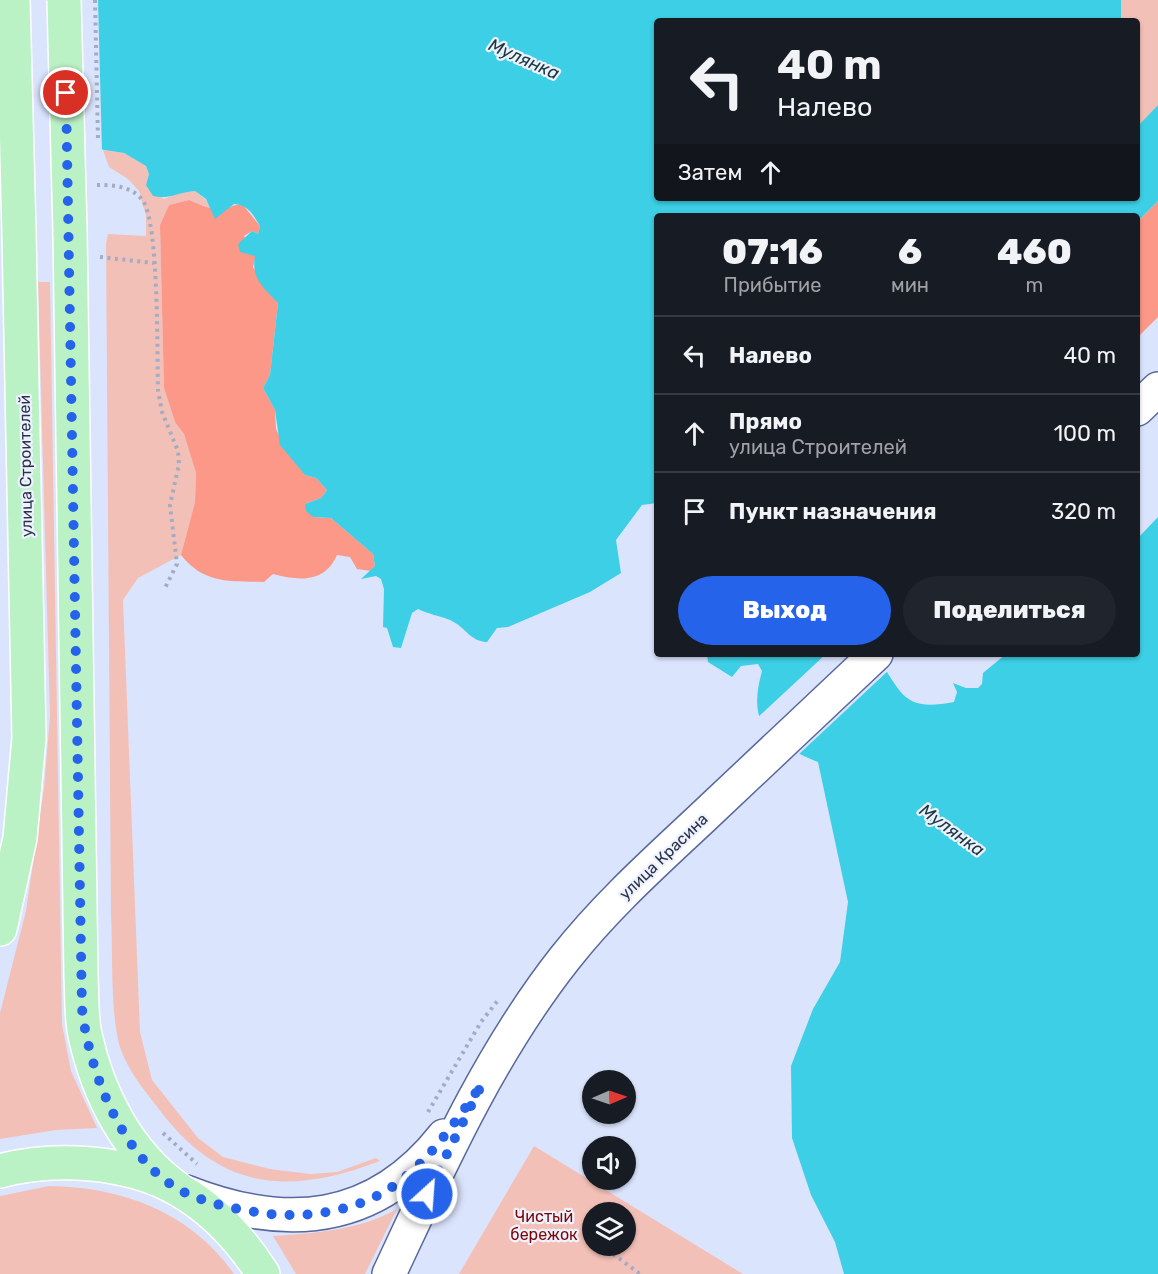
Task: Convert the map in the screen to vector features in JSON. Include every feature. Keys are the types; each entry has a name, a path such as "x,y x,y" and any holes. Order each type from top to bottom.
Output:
{"main road":[{"name":"улица Строителей","path":"0,929 20,838 29,738 13,0"},
{"path":"64,0 70,232 81,975 85,1035 100,1082 124,1132 158,1174 189,1178 264,1274"},
{"path":"0,1172 42,1163 92,1164 133,1173 189,1178"}],"street":[{"path":"1140,406 1158,389"},
{"name":"улица Красина","path":"482,1084 539,993 593,924 873,657"},
{"path":"189,1178 224,1206 283,1215 323,1212 357,1205 387,1190 416,1168 438,1144 482,1084"},
{"path":"388,1274 482,1084"}],"path":[{"path":"95,0 98,150"},
{"path":"99,173 99,196"},
{"path":"91,185 123,187 144,203 152,230 158,391 162,412 178,451 179,464 170,505 177,564 165,588"},
{"path":"100,248 100,268"},
{"path":"100,257 154,263"},
{"path":"427,1114 481,1022 501,996"},
{"path":"159,1129 189,1178"},
{"path":"616,1256 640,1274"}],"green space":[{"path":"1121,0 1158,0 1158,105 1140,124 1140,18 1121,18"},
{"path":"103,150 124,153 146,166 149,174 146,185 164,199 180,192 195,191 212,209 189,200 169,205 160,225 164,388 175,422 184,434 196,473 195,502 181,555 138,578 123,600 140,1032 152,1080 198,1138 223,1157 270,1169 310,1174 337,1172 376,1158 380,1161 347,1172 315,1179 286,1181 258,1179 231,1170 206,1156 182,1136 142,1088 124,1058 117,1037 111,914 106,244 108,234 146,236 146,216 139,191 128,179 109,167"},
{"path":"38,282 50,282 62,1024 71,1071 97,1128 56,1130 0,1139 0,1013 26,911 44,788 50,716"},
{"name":"Чистый бережок","path":"534,1146 582,1175 582,1190 606,1190 625,1202 582,1202 582,1256 636,1256 636,1208 743,1274 459,1274"},
{"path":"49,1186 103,1191 153,1207 176,1219 197,1234 217,1252 234,1274 0,1274 0,1196"},
{"path":"397,1209 365,1274 296,1274 273,1236 321,1232 353,1226"}],"shaded area":[{"path":"189,200 215,209 243,205 260,226 258,234 252,231 244,236 256,256 253,267 278,303 270,375 263,388 275,410 276,429 286,450 305,475 316,478 327,490 321,498 305,504 313,517 331,518 373,554 375,566 371,571 357,569 350,557 337,555 326,571 310,578 292,578 273,574 264,582 228,581 208,576 181,555 195,502 196,473 184,434 175,422 164,388 160,225 169,205"},
{"path":"1158,201 1158,317 1140,335 1140,219"}],"water":[{"name":"Мулянка","path":"0,0 1121,0 1121,18 654,18 654,201 1140,201 1140,124 1158,105 1158,201 1140,219 1140,213 654,213 654,503 642,505 616,540 621,573 590,592 508,627 497,628 487,642 476,639 450,620 418,609 412,613 401,648 393,647 387,628 383,627 384,589 381,579 376,576 361,579 375,566 373,554 331,518 313,517 306,511 305,504 321,498 327,490 316,478 305,475 280,445 275,410 263,388 270,375 278,303 257,277 255,256 240,252 238,244 252,231 258,234 260,226 252,214 247,208 234,204 215,219 206,199 195,191 164,197 153,196 146,185 149,174 146,166 124,153 60,143"},
{"name":"Мулянка","path":"1158,517 1158,1274 844,1274 835,1242 811,1195 792,1138 791,1066 813,1009 840,962 848,902 818,762 787,747 766,730 760,720 757,706 762,671 758,664 741,666 732,677 708,662 707,657 877,657 905,696 923,704 937,704 954,702 957,692 953,683 966,688 978,688 982,684 983,673 1002,657 1140,657 1140,536"}],"pier":[{"path":"0,0 98,0 102,152 60,146 0,147"},
{"path":"823,657 881,657 890,669 797,756 774,743 756,719"}],"route":[{"path":"66,93 82,1009 85,1035 100,1082 124,1132 139,1154 158,1174 178,1189 224,1206 283,1215 323,1212 357,1205 387,1190 416,1168 438,1144 482,1084 427,1194"}]}
